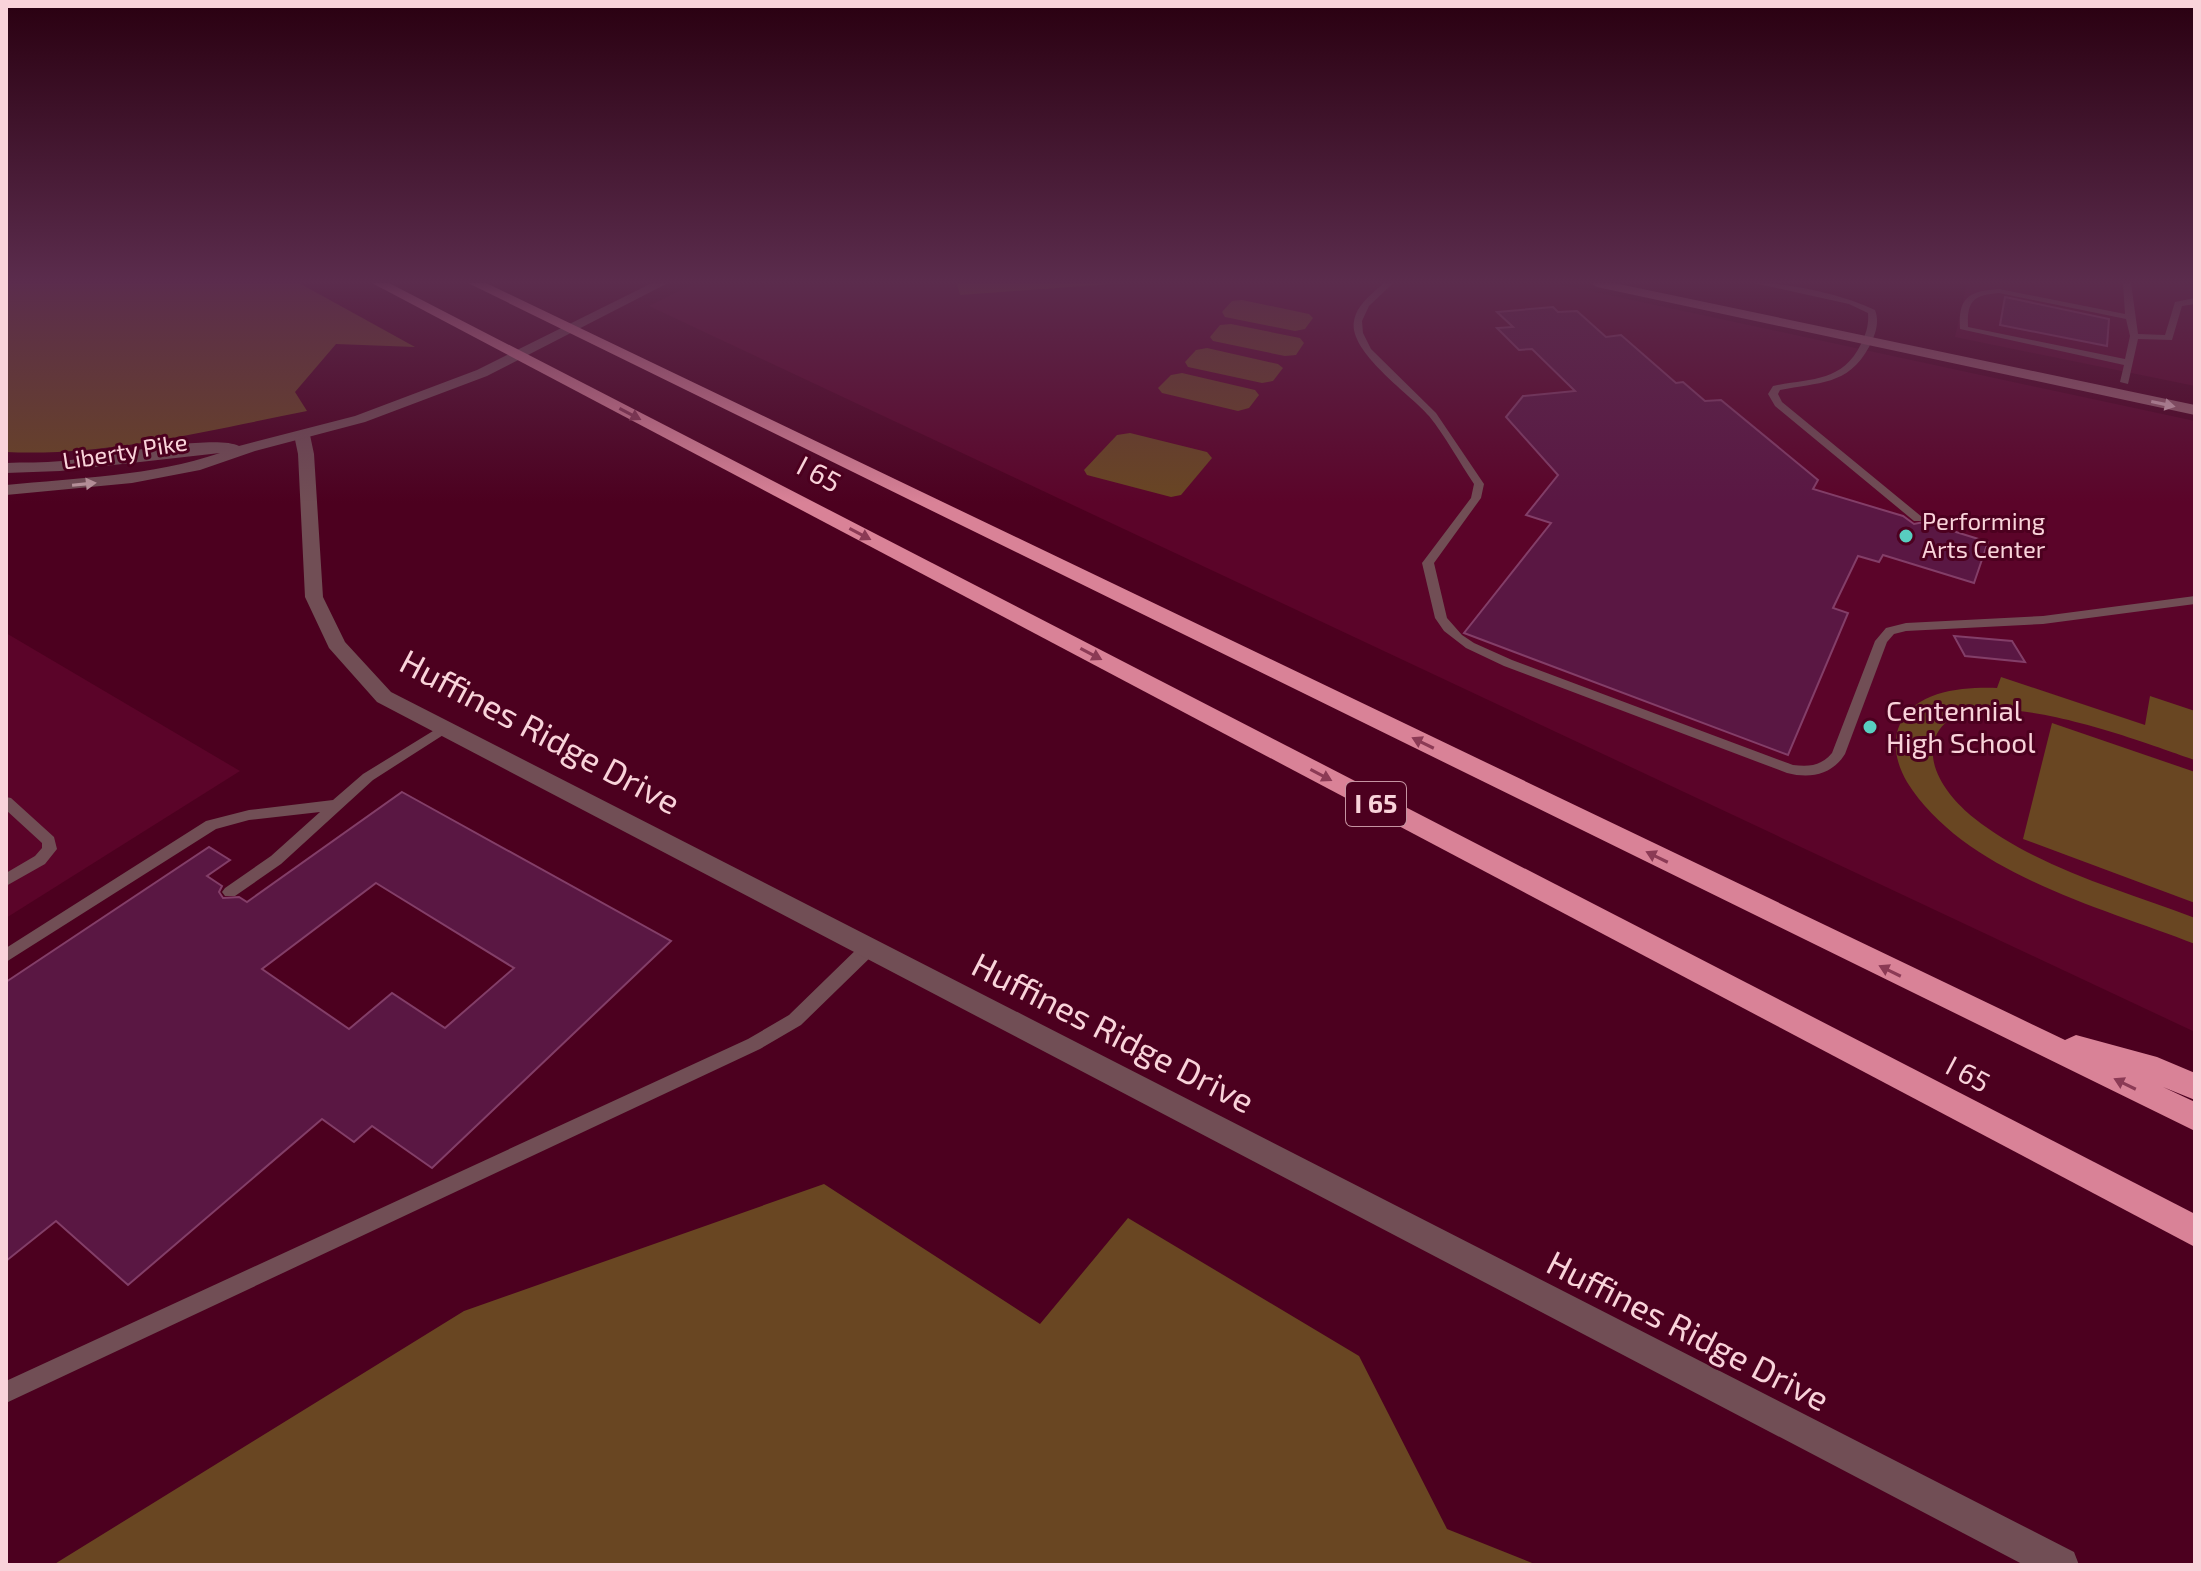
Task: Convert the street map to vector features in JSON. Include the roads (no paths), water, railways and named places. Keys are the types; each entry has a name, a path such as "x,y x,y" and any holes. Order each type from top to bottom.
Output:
{"highway":[{"name":"I 65","path":"519,356 2194,1230"},
{"name":"I 65","path":"627,356 2195,1117"},
{"path":"2011,1029 2157,1070 2195,1087"}],"main road":[{"path":"1965,356 2195,410"},
{"path":"1989,356 2195,396"}],"street":[{"name":"Liberty Pike","path":"6,490 132,478 200,465 249,448 372,415 482,373 515,356"},
{"name":"Huffines Ridge Drive","path":"302,435 306,454 314,597 333,638 384,697 2061,1565"},
{"name":"Liberty Pike","path":"6,468 60,466 203,448 249,448"}],"lane":[{"path":"1373,356 1433,415 1479,484 1476,498 1428,563 1435,608 1447,629 1468,646 1508,663 1792,770 1812,772 1832,765 1881,641 1890,631 1906,627 2043,620 2195,600"},
{"path":"1860,356 1845,374 1776,388 1773,394 1778,404 1918,519"},
{"path":"2097,356 2129,363"},
{"path":"2125,382 2130,356"},
{"path":"230,892 276,860 368,777 446,727"},
{"path":"6,802 49,841 50,849 40,860 6,880"},
{"path":"6,956 211,825 249,815 337,805"},
{"path":"6,1392 754,1044 795,1020 870,947"}],"place":[{"name":"Performing Arts Center","path":"1906,536"},
{"name":"Centennial High School","path":"1870,727"}]}
